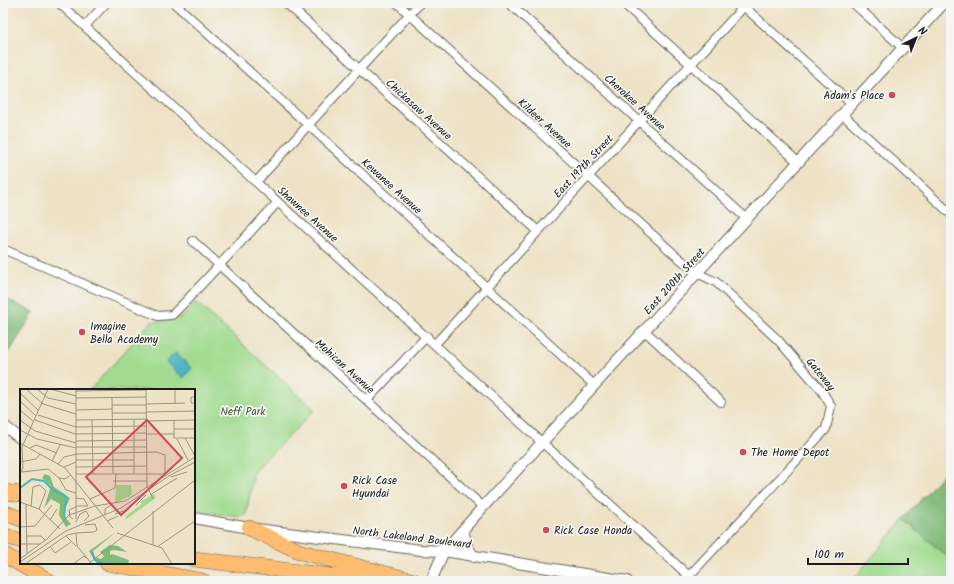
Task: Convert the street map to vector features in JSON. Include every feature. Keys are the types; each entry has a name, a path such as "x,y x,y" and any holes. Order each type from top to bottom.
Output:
{"highway":[{"path":"3,492 20,494"},
{"path":"3,512 20,519"},
{"path":"249,528 301,552 409,580"},
{"path":"3,534 20,540"},
{"path":"3,554 49,581"},
{"path":"195,559 372,581"},
{"path":"112,564 203,581"}],"street":[{"name":"Shawnee Avenue","path":"59,3 427,336 689,578"},
{"path":"85,26 106,3"},
{"name":"Kewanee Avenue","path":"174,3 310,125 594,385"},
{"name":"Chickasaw Avenue","path":"286,3 538,231"},
{"name":"Kildeer Avenue","path":"397,3 697,273"},
{"path":"256,182 310,125 420,3"},
{"name":"Cherokee Avenue","path":"508,3 747,219"},
{"path":"623,3 798,162"},
{"path":"853,3 903,48"},
{"name":"East 200th Street","path":"431,581 444,551 483,507 944,3"},
{"path":"744,4 852,104"},
{"name":"East 197th Street","path":"435,344 691,65 744,4"},
{"path":"842,114 951,214"},
{"path":"3,249 158,316 172,314 278,202"},
{"name":"Mohican Avenue","path":"193,241 483,507"},
{"name":"Gateway","path":"689,578 826,429 830,406 822,391 778,340 716,282 697,273"},
{"path":"645,330 721,402"},
{"path":"367,400 427,336"},
{"path":"5,428 20,439"},
{"name":"North Lakeland Boulevard","path":"195,518 249,528 414,549 444,551 626,581"},
{"path":"463,530 467,546 474,557"}],"green space":[{"path":"3,298 34,312 10,351 3,348"},
{"name":"Neff Park","path":"196,302 315,410 254,471 246,515 240,517 195,510 195,389 91,389 151,322 183,317"},
{"path":"946,471 951,476 951,560 904,519"},
{"path":"904,519 951,560 950,581 852,581"}],"water":[{"path":"175,353 192,368 183,378 166,362"}],"place":[{"name":"Adam's Place","path":"892,95"},
{"name":"Imagine Bella Academy","path":"82,332"},
{"name":"The Home Depot","path":"743,452"},
{"name":"Rick Case Hyundai","path":"344,486"},
{"name":"Rick Case Honda","path":"546,530"}]}
